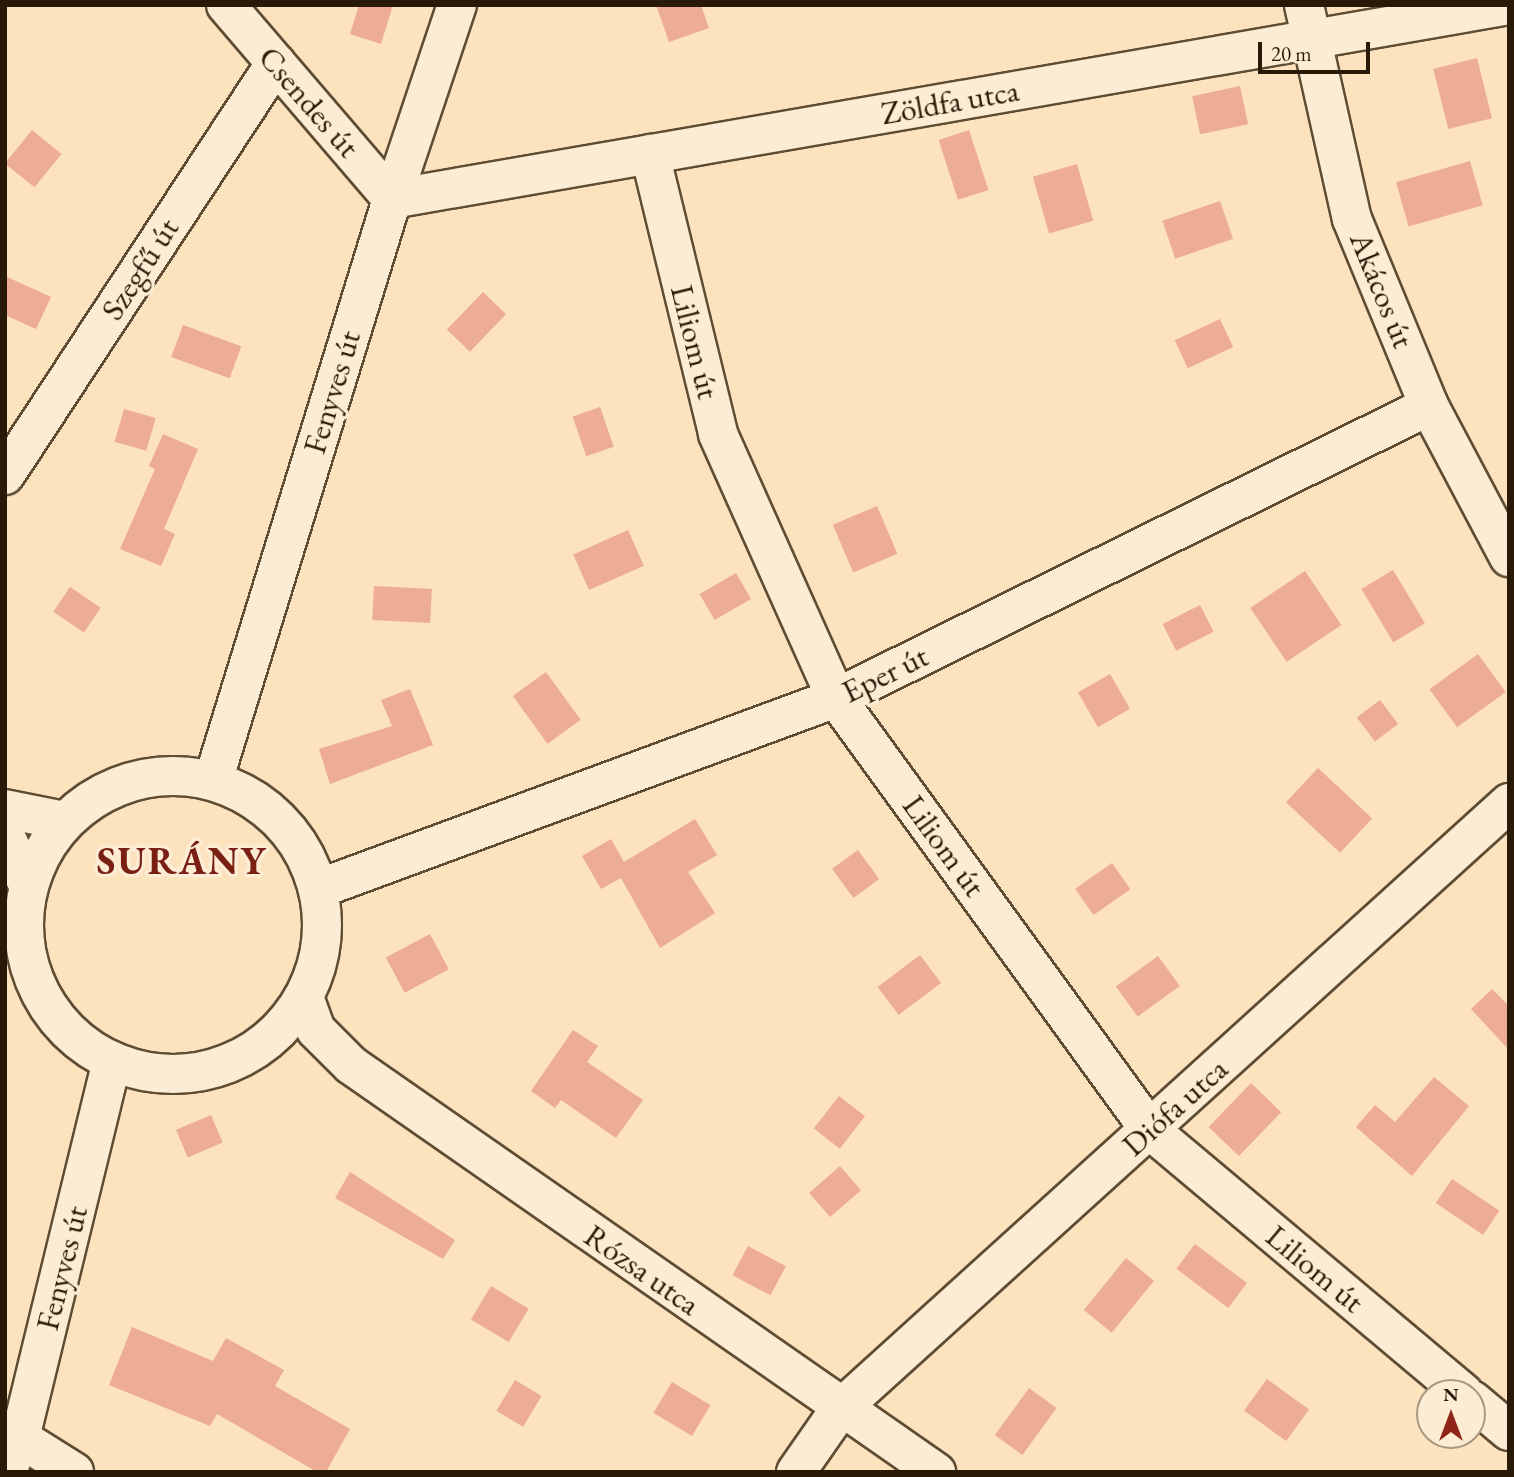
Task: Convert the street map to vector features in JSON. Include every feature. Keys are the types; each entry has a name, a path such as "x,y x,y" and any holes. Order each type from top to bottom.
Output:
{"street":[{"name":"Csendes út","path":"226,5 392,198"},
{"name":"Fenyves út","path":"213,781 392,198 457,5"},
{"name":"Zöldfa utca","path":"392,198 650,154 1306,22 1509,5"},
{"name":"Akácos út","path":"1306,22 1352,219 1429,406 1509,557"},
{"name":"Szegfű út","path":"5,475 276,63"},
{"name":"Liliom út","path":"650,154 718,434 836,698 1150,1129 1446,1379"},
{"name":"Eper út","path":"318,890 836,698 1429,406"},
{"path":"161,776 213,781 255,800 291,834 318,890 321,947 304,997 273,1037 249,1054 198,1072 160,1074 112,1062 76,1040 40,994 24,943 28,884 40,854 64,821 110,788 161,776"},
{"name":"Diófa utca","path":"796,1472 840,1409 1509,803"},
{"path":"5,809 64,821"},
{"path":"5,835 28,884"},
{"path":"304,997 316,1030 351,1065"},
{"path":"249,1054 298,1053 351,1065"},
{"name":"Fenyves út","path":"14,1455 112,1062"},
{"name":"Rózsa utca","path":"351,1065 840,1409 936,1472"},
{"path":"1486,1412 1509,1431"},
{"path":"14,1455 74,1472"}],"building":[{"path":"359,5 393,5 381,44 350,34"},
{"path":"656,5 701,5 709,28 669,42"},
{"path":"1477,58 1492,118 1448,129 1433,69"},
{"path":"1240,86 1248,124 1200,134 1192,96"},
{"path":"32,130 62,154 34,187 5,163"},
{"path":"969,130 988,190 958,200 939,140"},
{"path":"1470,161 1483,205 1409,226 1396,182"},
{"path":"1077,164 1093,221 1049,233 1033,177"},
{"path":"1220,201 1233,239 1175,259 1162,221"},
{"path":"5,276 51,297 36,329 5,315"},
{"path":"483,292 506,314 470,352 447,329"},
{"path":"1220,319 1233,347 1188,368 1175,340"},
{"path":"183,325 241,346 230,378 171,357"},
{"path":"600,407 614,447 586,456 573,416"},
{"path":"124,409 156,418 146,451 115,442"},
{"path":"163,434 198,449 164,529 175,534 161,566 120,549 155,469 149,466"},
{"path":"877,506 897,554 853,573 833,525"},
{"path":"628,530 644,566 589,590 573,554"},
{"path":"1393,570 1425,623 1393,642 1361,589"},
{"path":"1305,571 1341,625 1287,662 1250,608"},
{"path":"736,573 751,599 715,620 700,594"},
{"path":"374,586 432,589 430,623 372,620"},
{"path":"70,587 101,608 84,633 53,612"},
{"path":"1200,605 1214,632 1176,651 1163,624"},
{"path":"1478,654 1506,692 1457,727 1429,689"},
{"path":"546,672 581,720 548,744 513,696"},
{"path":"1110,674 1130,709 1098,727 1078,692"},
{"path":"410,689 433,745 330,784 319,749 392,726 381,700"},
{"path":"1380,700 1398,724 1375,741 1357,717"},
{"path":"1318,768 1372,818 1340,853 1286,802"},
{"path":"695,819 717,855 688,872 715,913 660,948 621,878 601,889 582,856 611,839 624,862"},
{"path":"858,850 879,879 853,898 832,869"},
{"path":"1112,863 1130,889 1093,915 1075,889"},
{"path":"430,934 449,969 405,993 386,957"},
{"path":"920,955 941,983 899,1015 878,987"},
{"path":"1158,956 1180,986 1138,1016 1116,987"},
{"path":"1492,989 1509,1006 1509,1050 1471,1009"},
{"path":"573,1030 598,1046 587,1062 643,1100 616,1138 561,1100 555,1108 531,1091"},
{"path":"1434,1077 1469,1106 1412,1176 1356,1127 1375,1105 1395,1122"},
{"path":"1251,1083 1281,1112 1239,1156 1209,1127"},
{"path":"839,1096 865,1116 840,1149 814,1128"},
{"path":"211,1115 223,1143 188,1157 176,1130"},
{"path":"840,1166 861,1190 830,1217 809,1193"},
{"path":"350,1172 455,1240 443,1259 335,1198"},
{"path":"1452,1179 1499,1211 1483,1235 1436,1203"},
{"path":"1195,1244 1247,1283 1228,1308 1176,1269"},
{"path":"748,1246 786,1266 770,1295 733,1275"},
{"path":"1126,1258 1154,1281 1112,1333 1084,1310"},
{"path":"491,1286 529,1309 509,1342 471,1319"},
{"path":"132,1327 213,1361 226,1338 284,1370 275,1386 350,1429 326,1472 317,1472 217,1414 210,1426 109,1385"},
{"path":"1267,1379 1309,1410 1286,1441 1244,1411"},
{"path":"515,1380 542,1396 523,1427 496,1411"},
{"path":"672,1382 711,1405 692,1436 653,1413"},
{"path":"1029,1388 1057,1408 1022,1455 995,1435"}],"district":[{"name":"SURÁNY","path":"182,861"}]}
